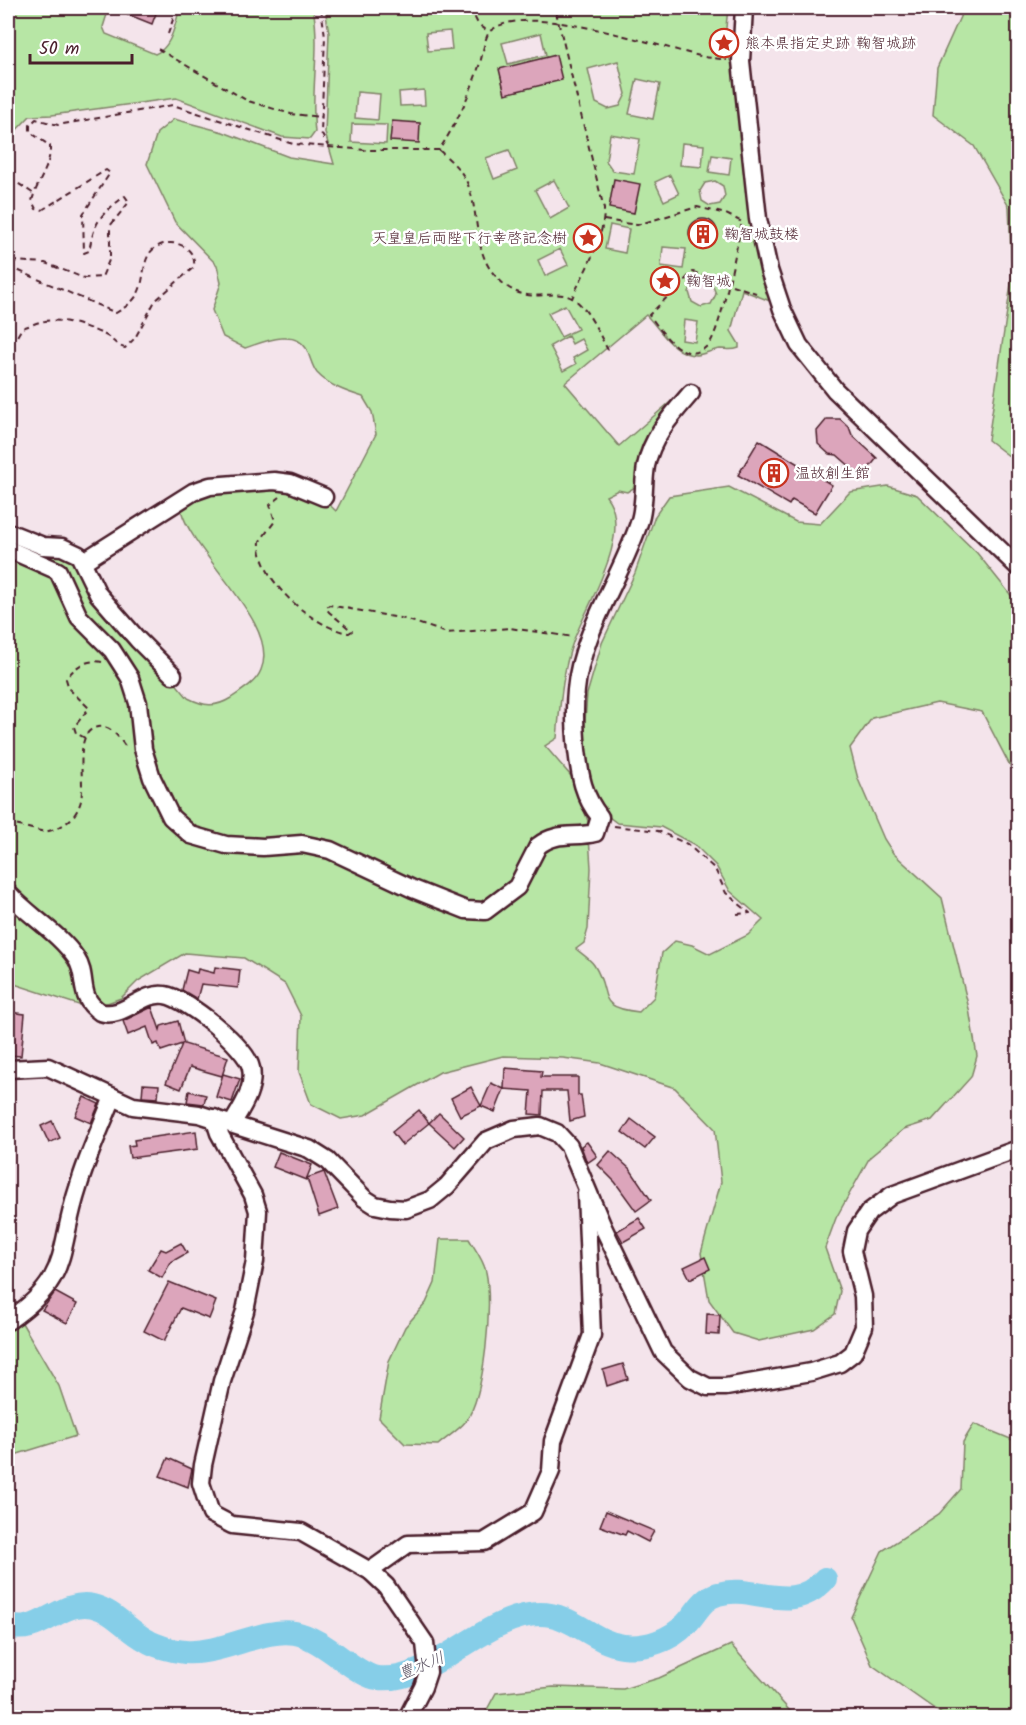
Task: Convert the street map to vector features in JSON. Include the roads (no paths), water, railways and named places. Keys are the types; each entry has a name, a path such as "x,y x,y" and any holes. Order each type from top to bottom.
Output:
{"street":[{"path":"744,8 741,61 758,219 769,270 782,309 800,345 835,390 1018,567"},
{"path":"8,549 58,571 79,617 112,650 129,676 138,703 144,749 153,780 171,816 191,834 226,845 262,848 302,844 330,850 380,876 476,913 494,907 517,887 538,846 552,837 595,833 600,820 588,802 580,777 575,728 576,689 584,655 640,519 647,464 654,443 665,421 691,393"},
{"path":"84,561 126,537 193,492 210,486 274,481 290,483 324,497"},
{"path":"8,532 43,546 69,550 84,561 98,594 138,640 173,675"},
{"path":"8,893 69,949 78,962 86,998 100,1012 117,1012 152,995 165,995 179,1000 195,1011 241,1051 251,1066 252,1081 247,1098 232,1124"},
{"path":"8,1069 48,1066 133,1106 214,1118 309,1149 328,1161 364,1198 375,1205 390,1208 406,1209 430,1200 447,1186 486,1141 514,1129 540,1126 557,1133 569,1146 634,1295 663,1352 690,1378 708,1387 726,1387 826,1368 840,1363 853,1353 864,1327 863,1296 852,1251 856,1231 869,1212 892,1195 1018,1149"},
{"path":"8,1321 39,1299 60,1266 77,1190 113,1097"},
{"path":"214,1118 219,1133 253,1195 258,1211 255,1261 245,1311 222,1381 201,1483 211,1514 232,1525 301,1532 370,1571 386,1586 425,1643 428,1672 407,1718"},
{"path":"370,1571 408,1544 484,1542 533,1512 551,1471 553,1441 592,1335 591,1278 584,1203 587,1186"}],"waterway":[{"name":"豊水川","path":"8,1625 19,1628 29,1626 71,1607 93,1606 114,1616 139,1636 170,1649 199,1652 270,1634 295,1633 318,1642 369,1676 398,1677 419,1671 499,1625 519,1617 552,1615 563,1618 612,1643 631,1647 649,1645 680,1630 712,1596 745,1592 786,1598 799,1596 812,1590 825,1579"}],"place":[{"name":"熊本県指定史跡 鞠智城跡","path":"724,43"},
{"name":"鞠智城鼓楼","path":"703,234"},
{"name":"天皇皇后両陛下行幸啓記念樹","path":"588,238"},
{"name":"鞠智城","path":"665,281"},
{"name":"温故創生館","path":"774,473"}]}
